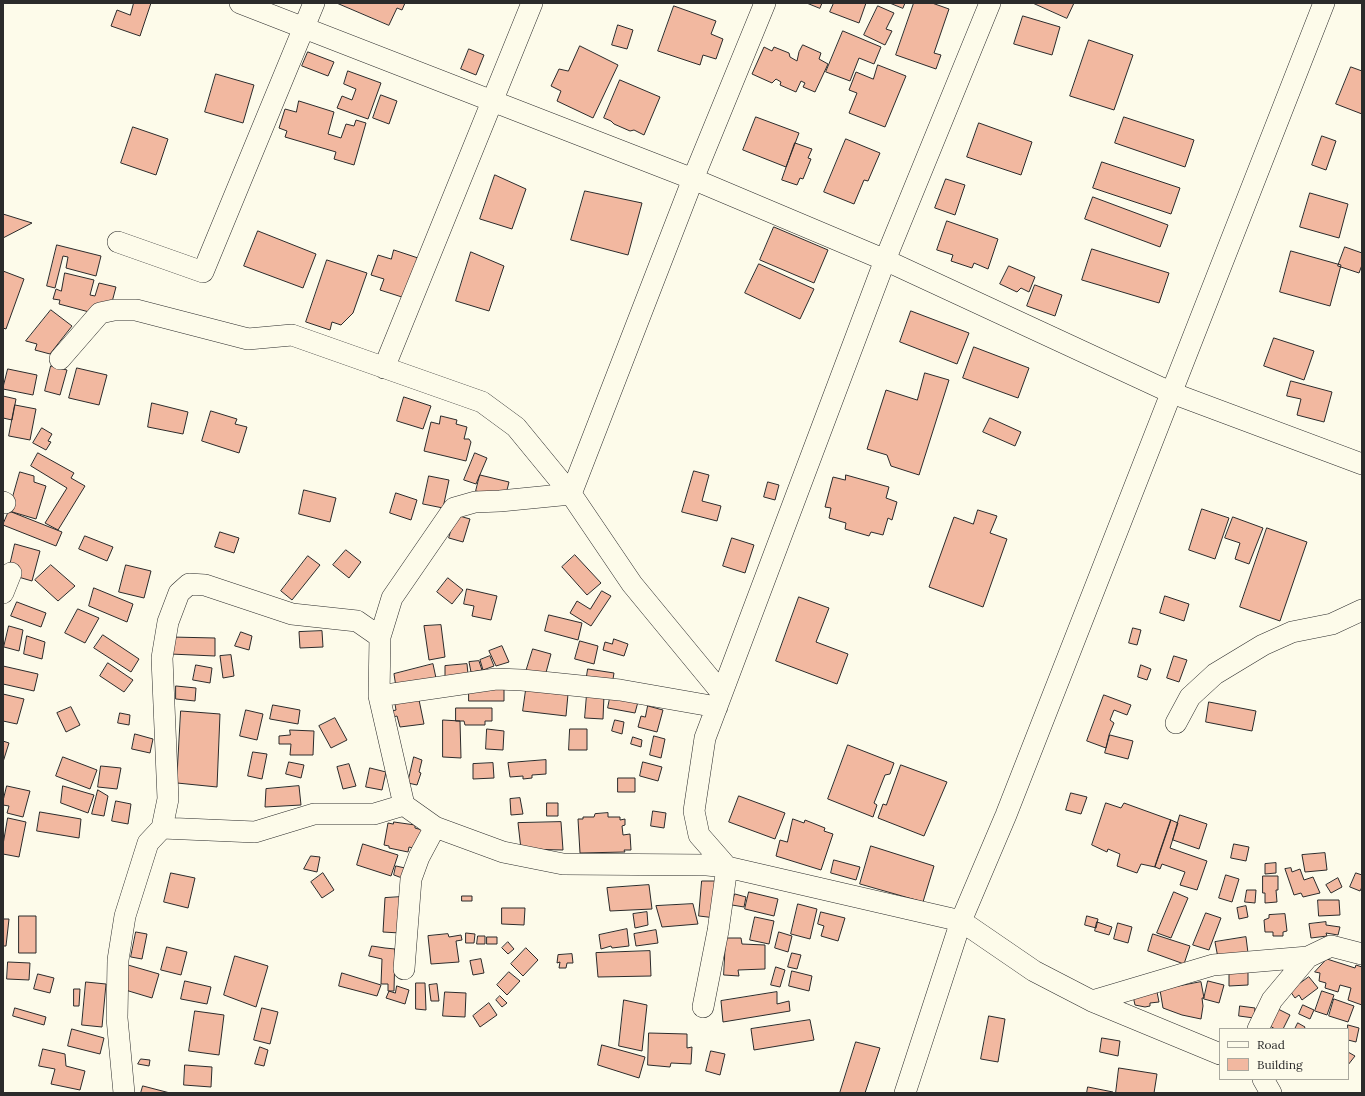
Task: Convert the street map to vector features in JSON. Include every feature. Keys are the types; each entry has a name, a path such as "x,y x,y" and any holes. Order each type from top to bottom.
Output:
{"street":[{"path":"240,3 304,29 493,100 693,179 886,260 1172,392 1362,464"},
{"path":"118,242 203,272 314,3"},
{"path":"384,368 532,3"},
{"path":"571,494 693,179 765,3"},
{"path":"703,1007 718,931 727,867 699,835 694,811 705,738 886,260 990,3"},
{"path":"905,1093 961,921 1006,815 1052,694 1324,3"},
{"path":"60,359 100,313 114,310 136,310 248,339 292,335 482,402 516,427 571,494 632,584 719,699"},
{"path":"571,494 500,502 474,502 454,508 392,598 380,637 380,696 404,805 435,827 503,852 563,864 694,865 727,867 961,921 1034,972 1092,1001 1219,1054"},
{"path":"3,593 11,573"},
{"path":"124,1093 117,1018 118,960 124,916 148,843 162,828 168,799 162,658 168,622 179,594 190,584 205,585 292,614 357,621 380,637"},
{"path":"1176,723 1190,697 1215,674 1263,645 1292,632 1332,624 1362,610"},
{"path":"380,696 496,679 522,680 719,699"},
{"path":"162,828 255,832 314,814 374,814 404,805"},
{"path":"404,968 411,879 419,857 435,827"},
{"path":"1092,1001 1213,965 1308,957 1331,946 1362,954"},
{"path":"1258,1028 1272,1000 1308,957"},
{"path":"1264,1080 1271,1093"}],"building":[{"path":"134,3 151,3 140,36 111,26 117,10 130,15"},
{"path":"337,3 405,3 402,10 397,8 389,25"},
{"path":"807,3 822,3 820,8"},
{"path":"834,3 866,3 859,23 830,12"},
{"path":"890,3 905,3 903,8"},
{"path":"914,3 932,3 949,9 934,53 941,55 936,69 896,55"},
{"path":"1033,3 1074,3 1067,18"},
{"path":"674,6 716,21 711,34 723,39 716,59 703,55 700,65 658,51"},
{"path":"878,6 894,13 886,29 892,31 885,45 864,35"},
{"path":"1023,16 1060,27 1052,55 1014,44"},
{"path":"618,25 633,30 627,49 612,45"},
{"path":"843,31 881,47 874,64 859,58 850,81 826,72"},
{"path":"1089,40 1133,55 1114,110 1070,96"},
{"path":"803,45 821,53 819,59 828,64 815,92 803,87 805,83 801,81 796,92 780,85 781,82 776,79 772,83 752,74 764,47 772,51 774,47 789,53 790,57 797,61 799,52"},
{"path":"580,46 618,65 593,118 557,101 561,91 551,86 559,69 568,71"},
{"path":"469,49 484,55 476,75 461,69"},
{"path":"308,52 334,62 328,76 302,66"},
{"path":"878,65 906,76 885,127 849,113 857,93 849,90 856,72 873,79"},
{"path":"1351,67 1362,71 1362,114 1336,104"},
{"path":"348,71 381,83 368,119 337,108 342,96 352,100 356,89 344,84"},
{"path":"216,74 254,85 243,123 205,112"},
{"path":"620,80 660,97 644,135 634,130 630,131 604,118"},
{"path":"381,95 397,101 389,124 373,118"},
{"path":"299,101 334,112 328,134 341,138 346,124 354,126 356,120 366,123 354,165 334,159 336,152 285,137 287,131 279,128 285,109 296,112"},
{"path":"756,117 799,133 786,167 743,150"},
{"path":"1124,117 1194,140 1185,167 1115,143"},
{"path":"979,123 1032,142 1021,175 967,157"},
{"path":"133,127 168,139 156,175 121,163"},
{"path":"1322,136 1336,141 1326,170 1312,165"},
{"path":"846,139 880,153 868,181 864,180 854,204 824,192"},
{"path":"795,143 812,149 808,158 811,159 803,179 800,178 797,185 782,180"},
{"path":"1102,162 1180,188 1171,214 1093,188"},
{"path":"495,175 526,189 512,229 480,219"},
{"path":"946,179 965,185 955,215 935,208"},
{"path":"585,191 642,203 628,255 571,240"},
{"path":"1310,193 1348,204 1339,238 1300,227"},
{"path":"1093,197 1168,225 1160,247 1085,219"},
{"path":"3,214 32,223 3,238"},
{"path":"947,221 998,239 988,269 974,263 972,268 951,261 953,255 937,250"},
{"path":"774,227 828,250 814,283 760,260"},
{"path":"258,231 316,254 303,288 244,266"},
{"path":"57,245 101,256 96,276 66,268 68,257 63,256 55,288 47,286"},
{"path":"1345,247 1362,253 1362,265 1359,273 1338,266"},
{"path":"1092,249 1169,273 1159,303 1082,280"},
{"path":"394,250 418,258 405,298 380,290 384,279 371,275 378,255 391,259"},
{"path":"1291,251 1341,265 1330,306 1280,292"},
{"path":"471,252 504,266 489,311 456,301"},
{"path":"327,260 367,273 353,313 341,325 332,322 330,330 306,322"},
{"path":"759,264 814,289 800,319 745,293"},
{"path":"1009,266 1035,277 1029,292 1021,288 1017,292 1000,284"},
{"path":"3,271 24,279 6,329 3,328"},
{"path":"65,273 94,280 90,295 95,296 99,283 116,287 108,317 59,304 60,300 53,299 56,289 61,291"},
{"path":"1035,285 1062,295 1055,316 1027,306"},
{"path":"51,310 72,326 50,354 35,350 37,344 26,341"},
{"path":"911,311 969,333 957,364 900,342"},
{"path":"1274,338 1314,351 1304,380 1264,366"},
{"path":"974,347 1029,368 1018,398 963,378"},
{"path":"51,366 67,370 60,395 45,391"},
{"path":"77,368 107,375 99,405 69,398"},
{"path":"8,369 37,375 33,395 3,389"},
{"path":"925,373 949,380 919,475 891,466 887,455 867,449 886,390 917,400"},
{"path":"1291,381 1332,392 1324,422 1297,415 1301,399 1287,396"},
{"path":"3,396 16,399 12,420 3,418"},
{"path":"404,397 431,406 423,429 397,421"},
{"path":"152,403 188,412 183,434 148,427"},
{"path":"15,405 36,409 30,440 9,436"},
{"path":"211,411 237,419 235,424 247,427 239,453 202,441"},
{"path":"441,416 457,420 456,424 467,427 464,439 469,439 471,442 466,461 424,451 431,422 439,424"},
{"path":"990,418 1021,432 1015,446 983,432"},
{"path":"42,428 52,434 48,441 51,442 46,450 33,443"},
{"path":"38,453 74,473 71,478 85,486 58,530 45,523 67,488 31,466"},
{"path":"475,453 487,458 476,484 464,480"},
{"path":"694,471 709,475 702,501 721,506 717,521 682,512"},
{"path":"20,472 34,476 34,482 46,486 36,519 9,511"},
{"path":"480,475 509,482 505,498 476,491"},
{"path":"846,475 889,487 886,498 897,502 892,520 888,518 883,535 871,532 869,536 845,529 846,523 829,518 831,508 825,507 833,477 845,480"},
{"path":"429,476 449,480 443,508 423,504"},
{"path":"768,482 779,485 775,500 764,497"},
{"path":"304,490 336,498 330,522 299,514"},
{"path":"396,493 417,500 411,520 390,513"},
{"path":"1202,509 1229,518 1215,559 1189,550"},
{"path":"978,510 997,516 990,533 1007,539 983,607 929,587 954,517 973,524"},
{"path":"9,511 62,532 56,546 3,525"},
{"path":"456,515 470,519 463,542 449,538"},
{"path":"1233,517 1263,528 1249,564 1235,559 1240,543 1225,538"},
{"path":"1267,528 1307,542 1280,621 1240,607"},
{"path":"220,532 239,538 234,553 215,547"},
{"path":"85,536 113,547 107,561 79,549"},
{"path":"732,538 754,545 745,573 723,566"},
{"path":"15,544 40,551 32,581 8,574"},
{"path":"346,550 361,562 349,578 333,565"},
{"path":"575,555 601,583 587,595 562,567"},
{"path":"308,556 320,565 292,600 281,591"},
{"path":"51,565 75,586 58,601 35,580"},
{"path":"126,565 151,571 144,598 119,592"},
{"path":"448,578 463,590 452,604 437,592"},
{"path":"94,588 133,604 127,622 89,606"},
{"path":"467,589 497,596 491,620 472,616 474,606 464,604"},
{"path":"602,591 611,596 591,626 570,613 577,601 590,609"},
{"path":"1165,596 1189,604 1184,621 1160,613"},
{"path":"799,597 829,608 816,642 848,654 837,684 776,661"},
{"path":"17,602 46,613 41,627 11,616"},
{"path":"78,609 99,618 85,643 65,633"},
{"path":"549,615 582,623 578,640 545,631"},
{"path":"441,625 445,657 429,660 424,626"},
{"path":"9,626 23,630 19,651 4,647"},
{"path":"1133,628 1141,630 1137,645 1129,643"},
{"path":"322,631 323,647 300,648 299,632"},
{"path":"241,632 252,636 249,650 235,646"},
{"path":"103,635 139,659 131,672 94,648"},
{"path":"27,636 45,642 42,659 24,654"},
{"path":"171,637 215,638 215,656 170,654"},
{"path":"614,639 628,644 624,656 603,650 605,642 612,644"},
{"path":"580,641 598,646 594,664 575,659"},
{"path":"502,646 509,662 496,666 489,651"},
{"path":"533,649 551,654 544,680 525,675"},
{"path":"231,655 234,676 223,678 220,656"},
{"path":"490,656 494,666 483,670 480,660"},
{"path":"1174,656 1187,660 1179,682 1167,678"},
{"path":"479,661 482,670 471,672 469,662"},
{"path":"108,663 133,680 124,692 100,676"},
{"path":"433,664 436,678 396,687 394,674"},
{"path":"467,664 468,674 445,676 445,666"},
{"path":"196,665 212,668 210,683 193,680"},
{"path":"1141,665 1151,669 1147,680 1138,677"},
{"path":"3,666 38,674 34,691 3,684"},
{"path":"588,669 614,673 612,685 586,682"},
{"path":"176,686 196,688 195,701 176,699"},
{"path":"469,687 504,687 504,701 469,701"},
{"path":"526,690 568,694 566,716 523,711"},
{"path":"611,693 639,698 635,713 608,708"},
{"path":"3,694 24,699 17,724 3,721"},
{"path":"587,694 604,695 603,719 585,718"},
{"path":"418,695 424,724 400,727 397,716 393,717 392,711 396,710 394,698"},
{"path":"1104,695 1131,705 1127,715 1114,710 1110,720 1114,723 1106,748 1087,741"},
{"path":"1209,702 1256,711 1252,731 1206,722"},
{"path":"273,705 300,710 298,724 270,719"},
{"path":"648,706 663,710 657,732 638,727 641,716 645,717"},
{"path":"71,707 80,725 66,732 57,713"},
{"path":"456,708 492,708 492,721 485,721 485,725 465,725 464,721 456,721"},
{"path":"246,710 263,714 257,740 240,736"},
{"path":"181,711 220,714 217,787 177,783"},
{"path":"120,713 130,715 129,725 118,723"},
{"path":"335,718 347,740 331,748 319,726"},
{"path":"443,720 460,721 461,758 443,757"},
{"path":"615,720 624,722 622,734 612,731"},
{"path":"487,729 504,731 503,750 486,749"},
{"path":"570,729 587,729 587,750 569,750"},
{"path":"290,730 314,731 313,755 290,755 291,744 279,744 279,736 290,735"},
{"path":"135,734 153,739 150,753 132,749"},
{"path":"1110,735 1133,741 1128,759 1105,753"},
{"path":"654,736 665,739 661,758 650,755"},
{"path":"633,737 642,740 641,747 631,744"},
{"path":"3,741 9,743 3,762"},
{"path":"848,745 894,763 890,774 885,775 874,803 877,805 873,817 828,799"},
{"path":"253,752 267,754 262,779 248,776"},
{"path":"63,757 97,770 90,789 56,776"},
{"path":"414,757 422,760 419,772 421,773 417,785 408,783"},
{"path":"546,760 546,774 532,775 532,778 523,779 523,776 510,777 508,763"},
{"path":"289,762 304,765 301,778 286,774"},
{"path":"643,762 662,767 658,781 640,776"},
{"path":"493,763 494,778 473,779 473,764"},
{"path":"349,764 356,786 343,789 337,767"},
{"path":"901,765 947,782 924,836 878,818 883,804 886,805"},
{"path":"101,766 121,768 117,789 98,787"},
{"path":"370,768 386,772 382,790 366,787"},
{"path":"618,778 635,778 635,792 618,792"},
{"path":"7,786 30,791 23,817 7,813 9,806 3,805 3,801"},
{"path":"63,786 94,795 88,813 61,803"},
{"path":"299,786 301,805 265,807 266,789"},
{"path":"98,790 108,796 104,816 92,814"},
{"path":"1071,793 1087,797 1081,814 1066,810"},
{"path":"739,796 785,813 775,839 729,822"},
{"path":"520,798 523,814 511,815 510,799"},
{"path":"116,801 131,804 128,824 112,821"},
{"path":"547,803 558,803 558,816 547,816"},
{"path":"1106,803 1121,808 1124,803 1171,820 1155,867 1141,864 1137,873 1117,866 1120,854 1108,849 1107,852 1092,845"},
{"path":"653,811 666,813 664,828 651,826"},
{"path":"40,812 81,819 79,838 37,831"},
{"path":"608,813 608,817 620,817 620,820 625,819 625,825 622,826 623,835 630,834 631,850 624,850 625,852 580,853 578,819 583,819 583,817 594,817 595,814"},
{"path":"1180,815 1207,824 1199,849 1173,840"},
{"path":"8,818 26,822 19,857 3,854 3,845"},
{"path":"793,819 804,823 805,820 825,828 824,831 833,834 821,870 776,856 780,840 787,842"},
{"path":"1171,820 1178,823 1170,848 1207,861 1197,890 1180,885 1185,872 1162,864 1160,869 1155,867"},
{"path":"394,822 415,825 415,828 422,830 417,849 409,847 408,852 389,848 389,846 384,845 388,823 393,824"},
{"path":"561,822 563,850 521,849 518,823"},
{"path":"363,844 398,855 391,876 357,865"},
{"path":"1234,844 1249,847 1246,861 1231,858"},
{"path":"871,846 934,866 923,902 860,884"},
{"path":"1325,853 1327,870 1305,872 1302,855"},
{"path":"311,856 320,857 317,872 304,869"},
{"path":"834,860 860,867 856,880 831,873"},
{"path":"1276,863 1276,873 1265,874 1265,864"},
{"path":"396,866 405,868 402,878 394,875"},
{"path":"1291,868 1292,872 1300,869 1304,880 1313,877 1320,893 1303,897 1301,893 1294,895 1285,869"},
{"path":"171,873 195,878 188,908 164,902"},
{"path":"323,873 334,890 322,898 311,882"},
{"path":"1356,873 1362,875 1362,887 1360,891 1350,887"},
{"path":"1226,875 1239,879 1232,902 1219,898"},
{"path":"1263,876 1278,876 1278,890 1276,890 1277,902 1265,903 1265,893 1263,893"},
{"path":"1338,878 1342,887 1331,893 1326,885"},
{"path":"702,881 719,881 716,918 699,916"},
{"path":"649,885 652,909 610,911 607,888"},
{"path":"1247,890 1256,890 1255,903 1245,902"},
{"path":"749,892 778,899 774,916 745,909"},
{"path":"1174,892 1188,898 1171,938 1157,933"},
{"path":"735,894 746,897 744,907 732,905"},
{"path":"462,896 472,896 472,901 462,901"},
{"path":"401,897 400,933 383,932 385,898"},
{"path":"1318,900 1339,900 1340,915 1319,916"},
{"path":"693,904 698,924 662,927 656,906"},
{"path":"798,904 817,909 810,939 791,934"},
{"path":"1246,906 1248,917 1239,919 1237,908"},
{"path":"502,908 525,908 524,925 502,924"},
{"path":"647,912 648,925 635,928 633,914"},
{"path":"821,912 845,918 838,941 821,936 824,926 818,924"},
{"path":"1206,913 1221,918 1209,950 1193,945"},
{"path":"1285,914 1287,931 1283,932 1283,936 1273,936 1273,932 1265,932 1264,920 1269,918 1269,915"},
{"path":"19,916 36,916 36,953 19,953"},
{"path":"1087,916 1098,919 1096,928 1085,925"},
{"path":"755,917 774,921 769,944 750,940"},
{"path":"3,919 9,919 6,946 3,946"},
{"path":"1097,922 1112,927 1109,935 1095,931"},
{"path":"1326,922 1326,925 1340,927 1338,935 1326,933 1327,936 1311,938 1309,924"},
{"path":"1118,923 1132,927 1128,943 1114,939"},
{"path":"627,929 629,946 612,948 611,946 601,949 599,935"},
{"path":"656,930 658,943 636,946 634,934"},
{"path":"136,932 147,934 142,959 131,957"},
{"path":"779,932 792,936 788,952 775,948"},
{"path":"466,933 475,934 474,943 466,943"},
{"path":"448,934 449,937 461,935 462,940 456,941 459,962 431,964 428,936"},
{"path":"1153,934 1190,946 1184,964 1148,951"},
{"path":"478,936 485,936 485,944 477,944"},
{"path":"487,937 497,937 497,944 487,944"},
{"path":"1246,937 1248,953 1218,958 1215,942"},
{"path":"726,938 741,938 742,944 765,945 765,969 738,970 739,976 724,975"},
{"path":"508,942 514,949 508,954 502,948"},
{"path":"372,946 395,949 394,991 388,991 388,984 381,984 382,959 369,956"},
{"path":"167,947 187,952 181,975 161,970"},
{"path":"526,948 538,960 523,976 511,964"},
{"path":"650,951 651,976 598,977 596,953"},
{"path":"792,953 801,955 797,969 788,967"},
{"path":"572,954 573,963 567,963 566,968 559,968 560,962 557,963 558,955"},
{"path":"235,956 268,966 256,1007 224,995"},
{"path":"481,959 484,973 473,975 470,961"},
{"path":"1327,959 1355,968 1356,965 1362,967 1362,1005 1348,1000 1351,988 1340,985 1338,992 1325,988 1326,983 1319,981 1320,973 1315,972"},
{"path":"8,962 30,963 29,980 7,979"},
{"path":"128,965 159,974 152,998 122,989"},
{"path":"776,967 785,970 780,987 771,985"},
{"path":"1248,969 1248,985 1229,986 1229,970"},
{"path":"792,971 812,976 809,991 789,986"},
{"path":"509,972 520,981 507,995 497,985"},
{"path":"342,973 381,985 377,996 339,986"},
{"path":"38,974 54,978 50,993 34,989"},
{"path":"1309,977 1318,988 1302,1000 1299,995 1295,998 1290,991"},
{"path":"185,981 211,987 207,1004 181,999"},
{"path":"1208,981 1224,985 1219,1003 1204,999"},
{"path":"86,982 106,984 102,1027 82,1025"},
{"path":"1201,982 1204,998 1202,998 1203,1006 1201,1019 1182,1015 1163,1008 1160,990"},
{"path":"416,983 425,983 426,1010 416,1009"},
{"path":"437,984 439,1001 431,1001 429,985"},
{"path":"397,986 409,990 405,1004 386,998 389,991 395,993"},
{"path":"74,989 80,989 79,1006 74,1006"},
{"path":"1322,991 1334,995 1327,1015 1315,1011"},
{"path":"445,992 466,993 465,1017 443,1016"},
{"path":"777,992 777,1004 789,1001 790,1011 723,1022 721,1001"},
{"path":"1157,992 1159,1002 1150,1003 1150,1006 1145,1007 1135,1005 1133,996"},
{"path":"500,996 507,1003 502,1007 496,1000"},
{"path":"1334,999 1354,1006 1348,1022 1329,1016"},
{"path":"624,1000 647,1005 642,1051 619,1046"},
{"path":"489,1003 497,1015 480,1027 473,1016"},
{"path":"1303,1005 1314,1010 1310,1019 1299,1014"},
{"path":"1240,1006 1255,1008 1254,1018 1239,1016"},
{"path":"15,1008 46,1017 44,1025 13,1016"},
{"path":"262,1008 278,1012 270,1044 254,1040"},
{"path":"1278,1009 1290,1015 1284,1028 1273,1028 1270,1026"},
{"path":"195,1011 224,1015 219,1055 189,1051"},
{"path":"989,1016 1005,1019 998,1062 981,1059"},
{"path":"810,1020 814,1040 754,1050 751,1029"},
{"path":"1298,1023 1305,1027 1304,1028 1296,1028"},
{"path":"1348,1025 1359,1028 1356,1042 1349,1040"},
{"path":"72,1029 104,1038 100,1054 68,1046"},
{"path":"649,1033 687,1034 687,1048 692,1047 691,1064 671,1063 670,1067 648,1065"},
{"path":"1102,1038 1120,1041 1118,1056 1100,1052"},
{"path":"856,1042 880,1048 865,1093 840,1093"},
{"path":"602,1045 645,1057 639,1078 598,1065"},
{"path":"260,1047 268,1050 264,1066 255,1064"},
{"path":"43,1049 65,1054 66,1066 85,1071 80,1090 51,1084 55,1069 39,1066"},
{"path":"711,1051 725,1054 720,1075 706,1071"},
{"path":"1349,1053 1355,1056 1349,1064"},
{"path":"141,1059 150,1060 149,1066 138,1064"},
{"path":"185,1065 212,1067 211,1087 184,1085"},
{"path":"1119,1068 1157,1074 1154,1093 1116,1093"},
{"path":"143,1086 170,1093 141,1093"},
{"path":"1088,1087 1113,1092 1113,1093 1087,1093"}]}
